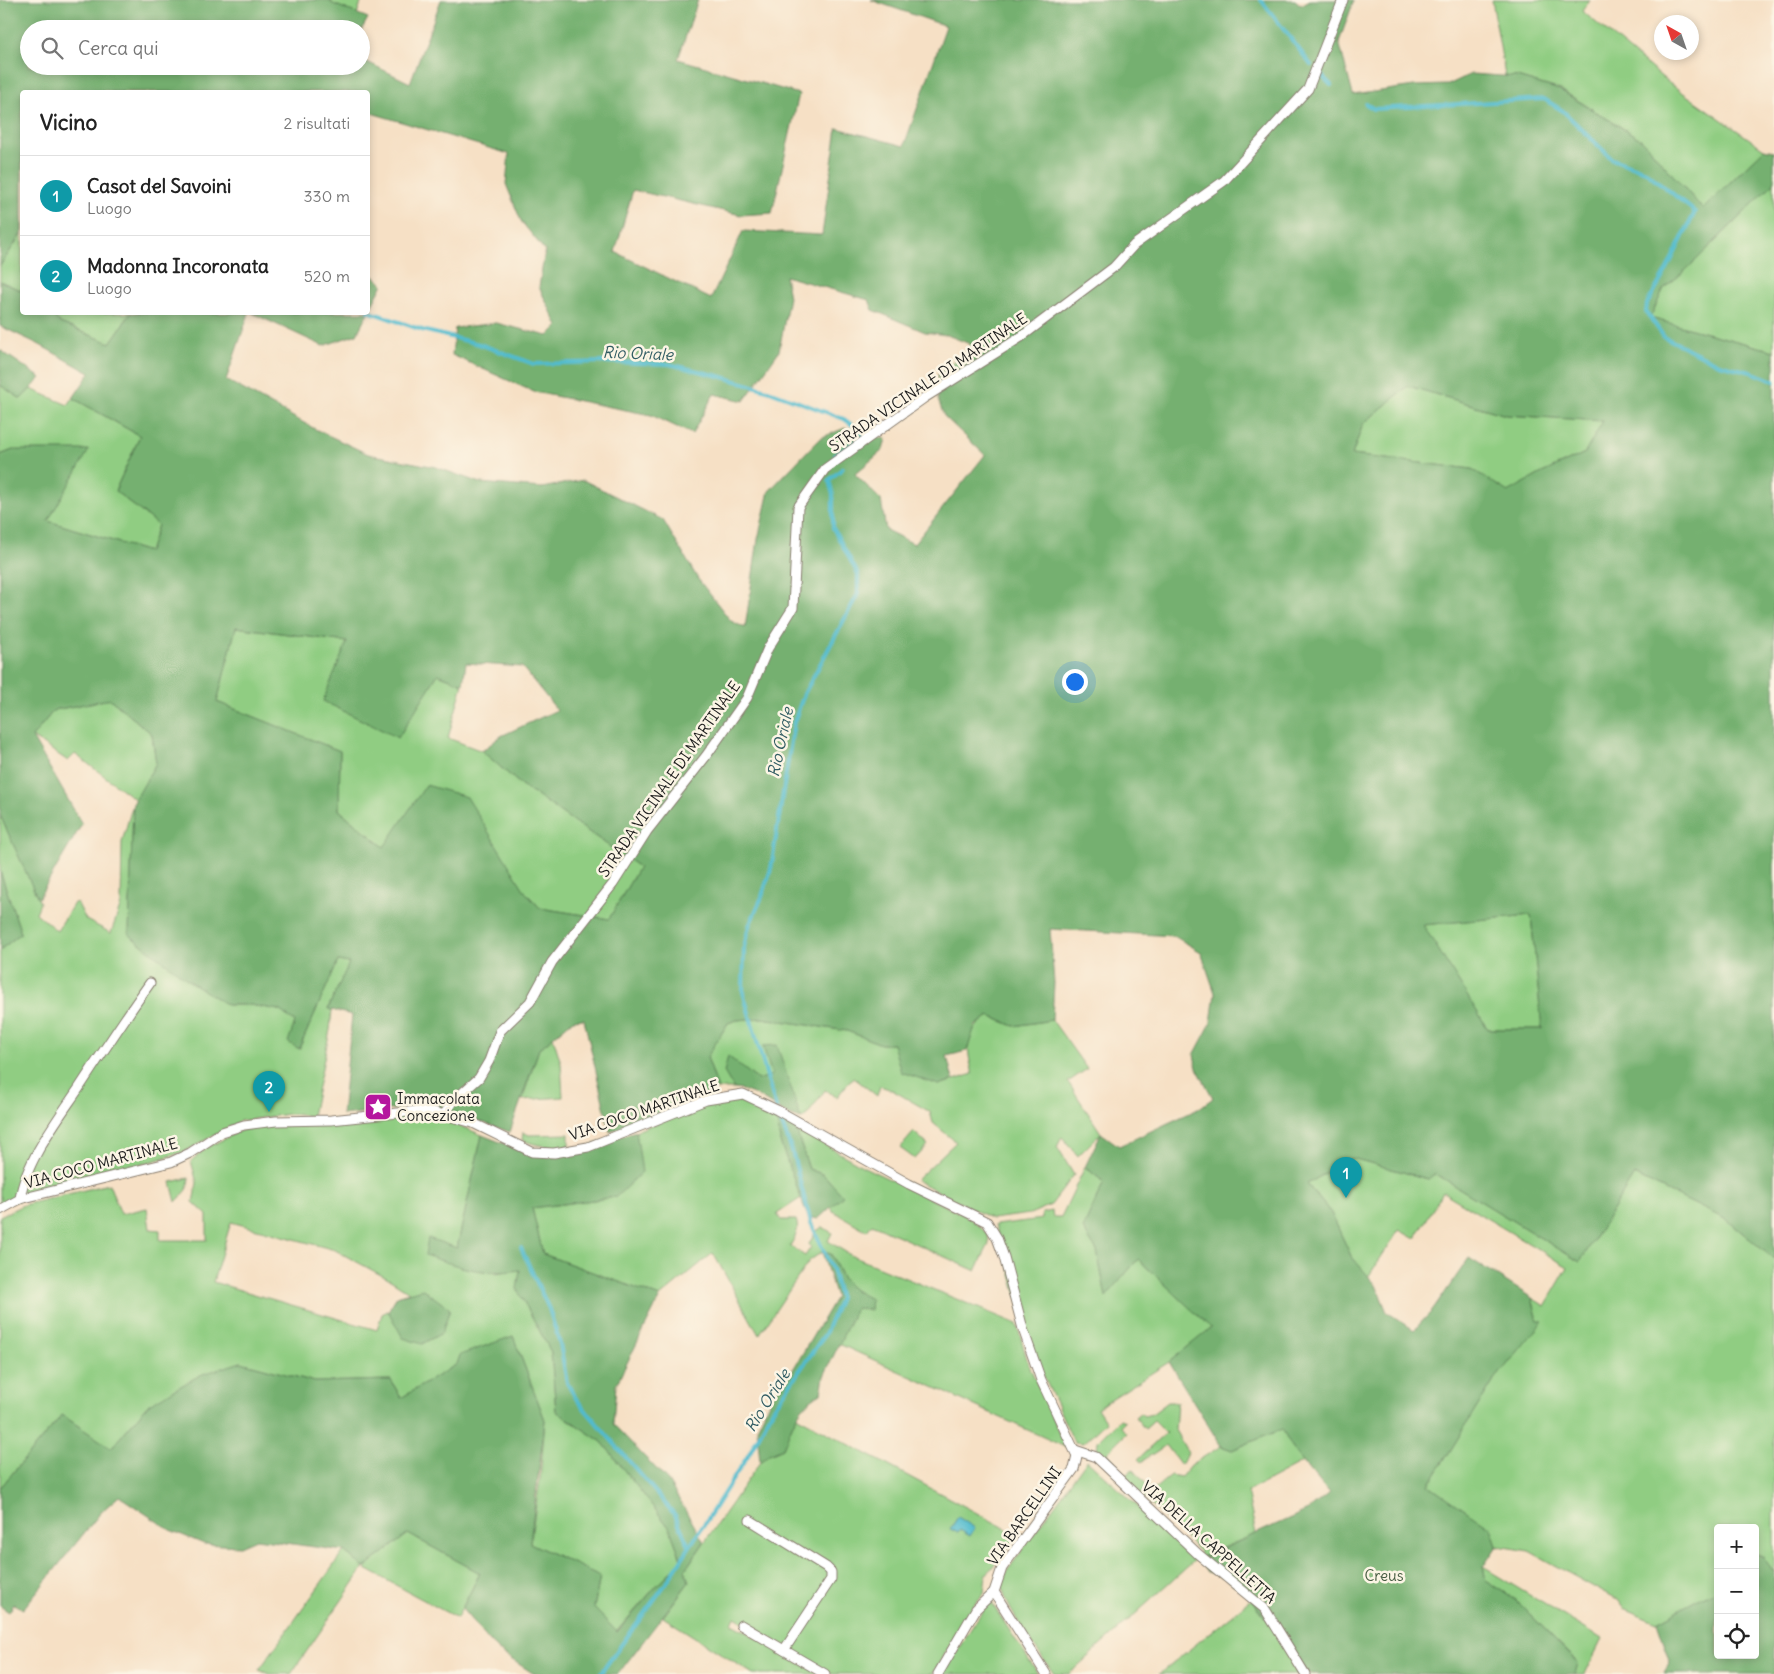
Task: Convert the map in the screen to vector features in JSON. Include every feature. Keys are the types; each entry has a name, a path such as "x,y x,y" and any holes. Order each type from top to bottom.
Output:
{"street":[{"name":"STRADA VICINALE DI MARTINALE","path":"444,1115 452,1102 479,1078 489,1060 500,1031 530,1002 552,962 613,884 647,831 706,756 747,698 768,648 792,608 798,507 824,469 924,398 1021,337 1114,267 1134,245 1224,181 1308,89 1343,0"},
{"path":"20,1199 28,1172 59,1117 106,1045 150,983"},
{"name":"VIA COCO MARTINALE","path":"0,1210 20,1199 171,1162 190,1153 222,1132 244,1125 276,1121 331,1120 427,1110 473,1123 532,1152 554,1153 588,1147 706,1100 727,1094 743,1094 776,1110 909,1184 987,1222 997,1238 1004,1257 1023,1329 1041,1380 1075,1450"},
{"name":"VIA BARCELLINI","path":"994,1592 1002,1568 1074,1469 1077,1456 1075,1450"},
{"name":"VIA DELLA CAPPELLETTA","path":"1075,1450 1096,1457 1198,1554 1265,1609 1305,1674"},
{"path":"750,1520 826,1566 831,1572 831,1579 784,1650"},
{"path":"938,1674 976,1609 994,1592 1046,1674"},
{"path":"741,1625 825,1674"}],"green space":[{"name":"Creus","path":"0,0 331,0 331,3 368,18 367,20 20,20 20,75 370,75 370,63 410,83 441,0 698,0 678,59 799,94 772,213 741,215 633,190 615,252 711,299 743,231 822,235 837,128 904,146 946,26 871,0 1295,0 1301,5 1310,0 1354,0 1339,42 1353,95 1414,86 1448,85 1471,74 1517,77 1560,90 1642,140 1703,209 1764,149 1774,151 1774,183 1686,270 1664,288 1650,318 1774,351 1774,1259 1727,1220 1634,1175 1580,1262 1436,1174 1428,1179 1352,1158 1307,1184 1331,1213 1351,1256 1376,1285 1387,1312 1414,1330 1433,1310 1469,1258 1532,1298 1538,1320 1543,1321 1492,1383 1429,1485 1491,1528 1497,1546 1483,1567 1486,1581 1516,1600 1578,1663 1575,1674 1308,1674 1252,1599 1226,1578 1208,1572 1196,1559 1209,1555 1308,1510 1329,1493 1296,1454 1282,1429 1232,1450 1221,1446 1169,1362 1211,1328 1138,1259 1106,1297 1097,1251 1083,1229 1104,1182 1085,1167 1101,1133 1119,1146 1198,1109 1213,1098 1197,1068 1194,1055 1211,1023 1215,993 1201,952 1174,936 1050,929 1054,983 1052,1020 1014,1026 989,1016 975,1026 967,1051 947,1056 953,1080 939,1085 901,1072 893,1044 881,1044 847,1031 762,1018 737,1020 728,1023 707,1057 718,1089 610,1132 584,1019 573,1020 539,1049 510,1132 432,1105 342,1115 352,1015 328,1009 349,963 338,961 299,1049 288,1042 295,1022 279,1010 250,1005 227,1005 192,983 129,935 133,804 156,763 152,734 110,699 54,710 32,737 82,824 38,899 0,815 0,455 13,450 89,450 48,521 149,552 158,525 115,491 140,436 73,398 90,373 38,344 0,326 0,281 20,290 20,315 53,315 60,323 110,343 130,315 248,315 226,380 315,429 368,454 436,467 480,483 542,488 583,480 663,520 698,579 731,621 745,628 758,539 769,491 820,438 845,428 886,439 883,450 855,474 881,500 886,530 914,544 985,455 944,416 938,400 938,374 969,349 970,344 947,335 925,332 873,310 869,300 785,276 789,297 779,351 744,401 714,394 692,434 651,415 534,392 452,355 455,328 496,323 548,336 558,326 539,287 545,251 521,221 506,184 509,154 370,113 370,90 20,90 20,236 0,266","holes":["1408,386 1506,415 1603,421 1585,453 1542,473 1508,492 1472,469 1352,455 1363,424","236,627 347,642 323,701 398,738 438,674 463,684 466,663 522,667 557,710 501,736 482,751 520,784 639,867 609,919 540,908 526,893 467,797 426,785 384,847 339,810 340,751 217,702","1531,915 1542,1029 1488,1029 1423,925"]},
{"path":"331,0 362,0 357,14 331,3"},
{"path":"1492,0 1590,0 1582,11 1669,83 1764,149 1703,209 1642,140 1561,90 1517,77 1505,76"},
{"path":"1774,183 1774,351 1650,318 1664,288 1686,270"},
{"path":"20,236 20,290 0,281 0,266"},
{"path":"370,273 383,284 370,309"},
{"path":"53,315 130,315 110,343 60,323"},
{"path":"256,315 367,315 357,334 323,346"},
{"path":"0,350 41,378 21,399 0,385"},
{"path":"0,385 21,399 31,389 68,405 73,398 140,436 115,491 158,525 149,552 48,521 13,450 0,455"},
{"path":"1408,386 1506,415 1604,421 1585,453 1542,473 1508,493 1472,469 1352,455 1363,424"},
{"path":"236,627 347,642 397,738 438,674 463,684 448,738 482,751 520,784 639,867 609,919 540,908 526,893 384,847 339,810 340,751 217,702"},
{"path":"110,699 152,734 156,763 136,800 75,754 68,761 32,737 54,710"},
{"path":"133,804 129,935 227,1005 250,1005 279,1010 295,1022 299,1049 338,961 350,963 328,1008 332,1010 330,1030 312,1116 289,1114 240,1121 184,1152 0,1206 0,950 21,933 0,871 0,815 40,903 36,913 57,931 74,903 77,902 86,920 111,933 121,904 122,842"},
{"path":"0,871 21,933 0,950"},
{"path":"1531,915 1542,1029 1488,1029 1422,925"},
{"path":"989,1016 1014,1026 1052,1020 1087,1069 1068,1082 1101,1133 1078,1156 1062,1137 1057,1147 1074,1175 1051,1205 1030,1214 992,1219 916,1180 956,1142 933,1123 930,1112 892,1090 880,1086 877,1096 853,1077 837,1097 825,1090 806,1117 801,1119 773,1075 758,1080 728,1057 725,1072 734,1089 718,1089 707,1057 728,1023 737,1020 762,1018 847,1031 881,1044 893,1044 939,1085 973,1074 968,1048 969,1041 975,1028"},
{"path":"553,1037 561,1063 563,1097 522,1100 539,1049"},
{"path":"777,1045 801,1119 752,1094 734,1089 724,1072 728,1056 758,1080 772,1075 763,1046"},
{"path":"737,1098 751,1101 777,1118 780,1142 801,1198 777,1214 781,1220 796,1220 797,1230 790,1246 805,1256 811,1247 809,1244 816,1231 823,1227 832,1233 828,1241 852,1256 1017,1324 1028,1363 1065,1447 839,1344 856,1308 854,1291 844,1282 831,1254 822,1252 809,1261 759,1335 713,1253 660,1297 543,1254 532,1208 616,1197 636,1131 710,1102"},
{"path":"428,1113 482,1135 457,1248 461,1267 496,1273 520,1269 522,1297 551,1352 556,1411 602,1442 669,1527 682,1561 659,1583 616,1632 594,1608 600,1576 530,1543 540,1479 545,1420 513,1336 458,1364 401,1398 391,1380 315,1382 241,1362 149,1404 111,1448 62,1415 0,1488 0,1216 23,1205 109,1184 121,1214 147,1208 150,1229 160,1230 160,1240 207,1240 207,1215 193,1202 197,1183 191,1161 206,1148 242,1130 258,1127 379,1120","holes":["231,1222 335,1250 409,1292 397,1296 388,1311 382,1314 377,1330 213,1282"]},
{"path":"777,1118 795,1127 809,1169 824,1175 843,1196 818,1219 808,1217 780,1142"},
{"path":"795,1127 862,1166 968,1217 988,1234 989,1244 976,1271 872,1224 867,1231 833,1211 831,1207 842,1196 824,1175 809,1169"},
{"path":"636,1131 642,1172 616,1197 532,1208 543,1254 660,1297 616,1385 613,1424 668,1481 704,1542 685,1570 689,1582 618,1674 534,1674 497,1650 462,1609 480,1573 408,1534 364,1568 344,1551 256,1539 240,1546 204,1544 170,1530 119,1496 102,1511 23,1609 14,1604 9,1612 0,1606 0,1488 62,1415 111,1448 149,1404 200,1375 241,1362 315,1382 391,1380 401,1398 457,1364 460,1355 513,1336 545,1420 530,1543 600,1576 594,1608 617,1632 659,1583 682,1561 669,1527 602,1442 556,1411 551,1352 517,1289 520,1270 506,1272 482,1271 460,1267 425,1255 428,1238 457,1248 482,1135 531,1154 553,1157"},
{"path":"523,1132 529,1135 569,1134 569,1146 550,1147 528,1142 522,1140"},
{"path":"914,1132 928,1145 915,1159 900,1148"},
{"path":"1352,1158 1428,1179 1436,1174 1580,1262 1634,1175 1727,1220 1774,1259 1774,1571 1764,1559 1759,1557 1759,1524 1714,1524 1714,1591 1657,1622 1623,1608 1617,1600 1529,1551 1497,1546 1490,1528 1429,1485 1492,1383 1542,1321 1538,1321 1532,1298 1545,1306 1568,1267 1443,1192 1415,1239 1399,1230 1368,1277 1351,1256 1331,1213 1307,1184"},
{"path":"1085,1167 1104,1182 1083,1229 1097,1251 1106,1296 1138,1259 1212,1328 1169,1362 1097,1408 1106,1422 1084,1443 1074,1442 1033,1353 995,1225 1042,1219 1042,1213 1052,1211 1053,1217 1061,1217"},
{"path":"189,1178 187,1190 176,1202 171,1182"},
{"path":"822,1252 831,1254 838,1270 850,1286 871,1299 870,1310 856,1308 824,1376 821,1393 801,1410 793,1423 783,1448 769,1454 760,1462 757,1428 773,1394 788,1378 836,1297"},
{"path":"423,1289 450,1309 442,1333 422,1344 403,1338 388,1311 397,1296"},
{"path":"1168,1402 1177,1402 1175,1430 1188,1453 1181,1465 1166,1445 1141,1462 1138,1459 1166,1433 1154,1421 1145,1429 1135,1417 1140,1413 1144,1416 1152,1414"},
{"path":"796,1416 1018,1535 986,1575 984,1593 974,1605 933,1674 832,1674 735,1617 732,1624 819,1674 753,1674 663,1617 689,1582 685,1570 760,1462 769,1454 783,1448"},
{"path":"1120,1419 1125,1421 1120,1426 1127,1433 1107,1453 1118,1465 1097,1449 1098,1441"},
{"path":"1282,1429 1303,1462 1247,1492 1256,1534 1196,1559 1200,1552 1123,1477 1133,1469 1152,1491 1171,1475 1181,1477 1191,1465 1221,1446 1232,1450"},
{"path":"1087,1460 1196,1559 1069,1674 1054,1674 1015,1617 1004,1594 1002,1585 1008,1570"},
{"path":"408,1534 480,1573 457,1618 364,1568"},
{"path":"344,1551 364,1568 291,1674 269,1674 259,1670"},
{"path":"1759,1557 1764,1559 1774,1571 1774,1674 1664,1674 1670,1660 1657,1622 1714,1591 1714,1659 1759,1659"},
{"path":"1483,1567 1602,1639 1585,1674 1575,1674 1578,1662 1516,1600 1486,1581"},
{"path":"1252,1599 1308,1674 1159,1674"},
{"path":"991,1602 1038,1674 942,1674 985,1607"}],"water":[{"path":"958,1517 975,1528 970,1536 960,1530 958,1533 950,1529"}],"waterway":[{"path":"1261,0 1311,65"},
{"path":"1320,74 1331,85"},
{"path":"1366,104 1374,109 1544,99 1563,111 1612,159 1645,171 1695,212 1666,271 1647,304 1646,312 1664,337 1719,364 1751,372 1774,381"},
{"name":"Rio Oriale","path":"370,312 422,330 479,344 534,364 605,362 669,364 719,376 767,390 844,419 866,435 863,437"},
{"name":"Rio Oriale","path":"835,455 857,441"},
{"name":"Rio Oriale","path":"762,896 771,869 794,722 804,694 858,594 858,574 833,528 833,495 829,480 843,468"},
{"name":"Rio Oriale","path":"761,899 749,926 744,947 743,992 776,1108"},
{"name":"Rio Oriale","path":"600,1674 667,1582 749,1454 773,1409 825,1334 840,1298 832,1269 811,1223 792,1151 778,1113"},
{"path":"521,1248 549,1309 560,1344 567,1383 577,1400 675,1515 689,1546"}],"place":[{"name":"Immacolata Concezione","path":"378,1107"},
{"name":"Madonna Incoronata","path":"269,1112"},
{"name":"Casot del Savoini","path":"1346,1198"}]}
